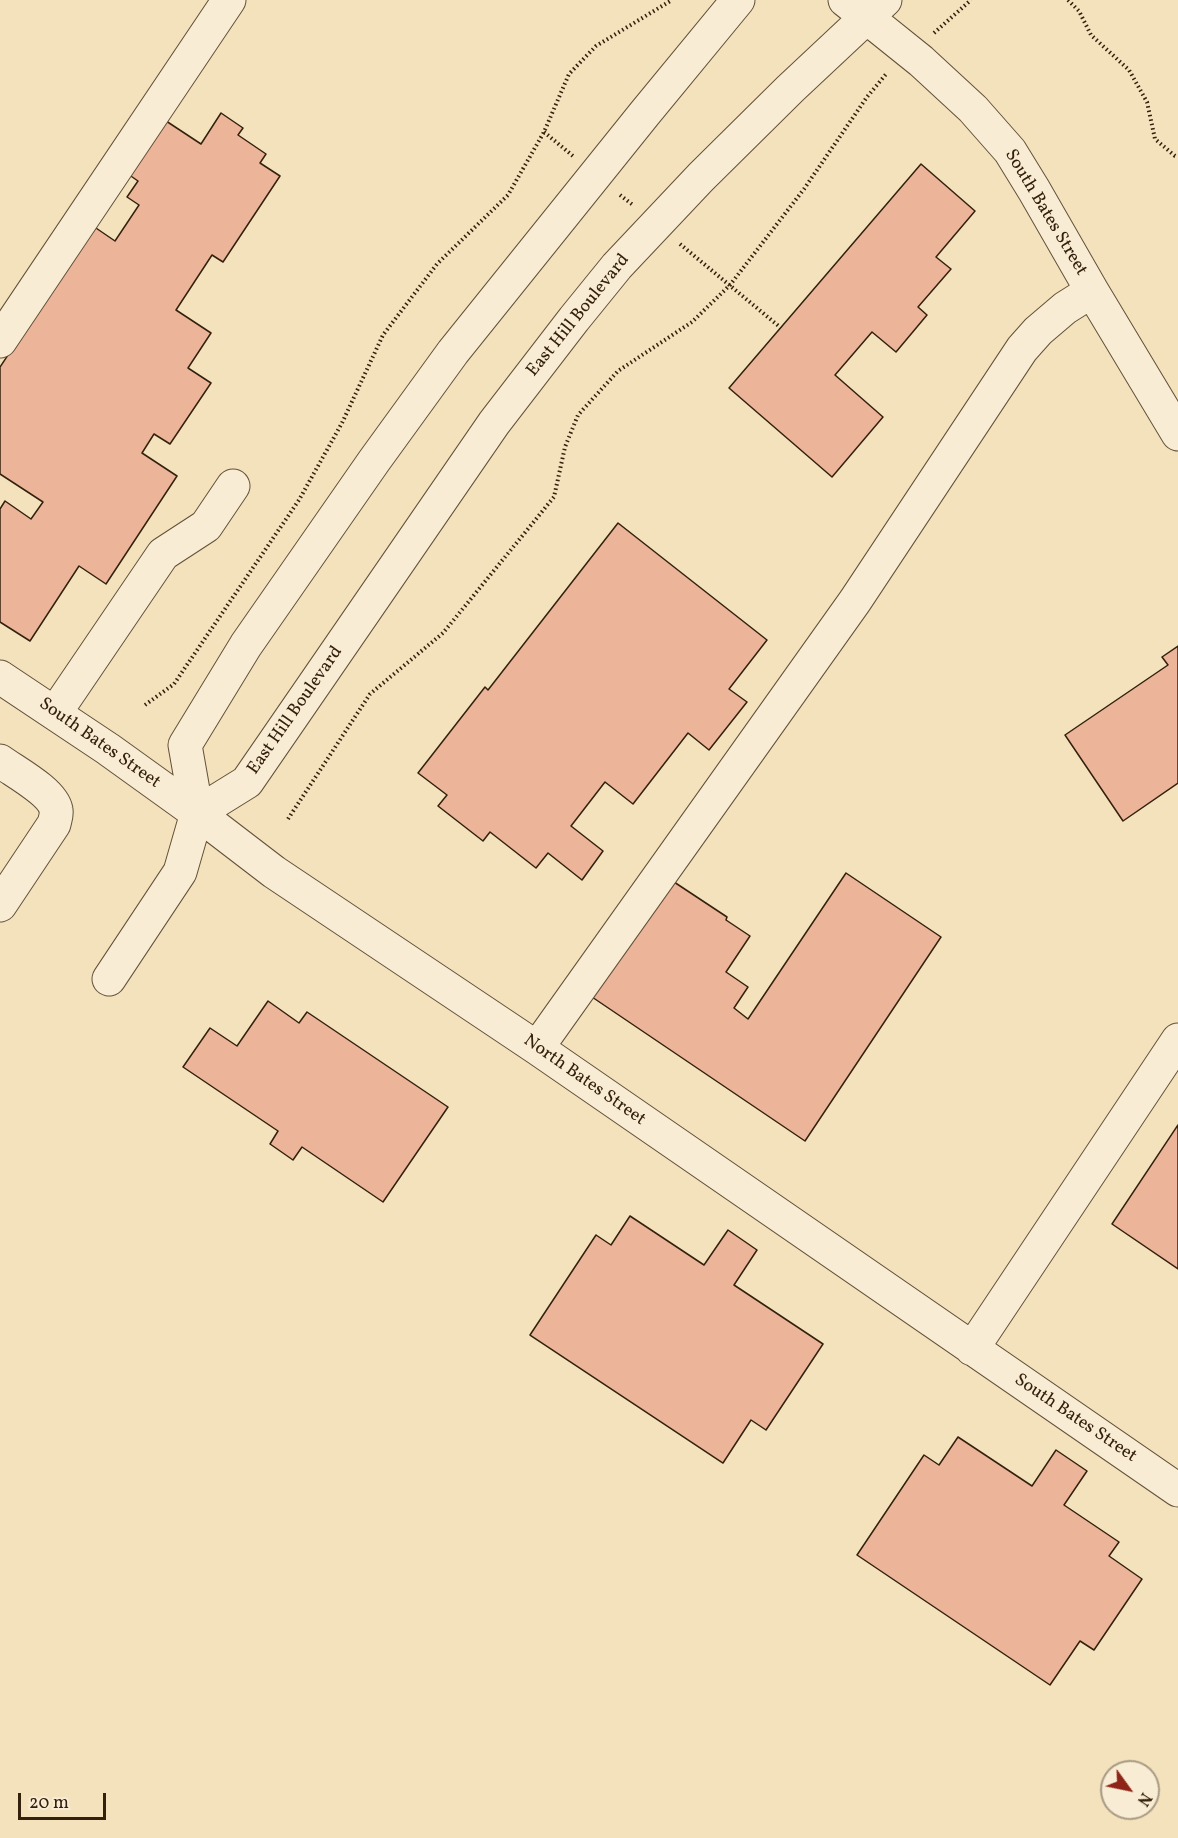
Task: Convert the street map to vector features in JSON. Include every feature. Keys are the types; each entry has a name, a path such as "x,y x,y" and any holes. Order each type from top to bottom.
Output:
{"street":[{"path":"0,341 229,0"},
{"path":"109,979 180,872 197,813 185,745 246,645 453,352 738,0"},
{"name":"East Hill Boulevard","path":"197,813 247,782 494,423 617,266 865,6"},
{"name":"South Bates Street","path":"865,6 910,53 973,109 1010,152 1092,291 1176,426"},
{"path":"537,1048 855,601 1022,349 1038,331 1065,308 1092,291"},
{"path":"55,713 163,554 206,526 232,486"},
{"name":"South Bates Street","path":"0,677 108,749 197,813"},
{"path":"0,761 43,791 54,802 57,812 54,824 0,905"},
{"name":"North Bates Street","path":"197,813 274,872 537,1048 972,1349"},
{"path":"972,1349 1178,1040"},
{"name":"South Bates Street","path":"972,1349 1178,1490"}],"path":[{"path":"145,705 174,684 299,500 342,423 382,335 437,264 508,195 544,132 569,74 596,46 672,0"},
{"path":"288,819 370,694 443,633 554,497 565,447 578,415 618,371 692,322 730,285 804,189 867,97 889,72 971,0"},
{"path":"1068,0 1079,11 1090,35 1129,70 1147,102 1155,139 1178,157"}],"building":[{"path":"221,113 243,128 238,135 266,154 260,163 280,176 223,262 212,255 176,310 211,333 188,368 211,383 170,444 154,434 142,453 177,476 106,584 79,566 30,641 0,622 0,509 5,501 31,519 43,502 0,474 0,367 93,226 115,241 139,205 127,197 138,181 125,172 160,117 201,144"},
{"path":"921,164 975,211 936,257 951,269 918,307 927,315 896,352 872,332 835,375 883,417 832,477 729,388"},
{"path":"618,523 767,640 729,689 747,702 709,750 688,733 633,804 605,782 571,826 603,851 582,880 548,853 536,868 490,832 483,841 438,806 447,795 418,773 485,687 488,690"},
{"path":"1178,646 1178,783 1123,821 1065,735 1168,665 1162,657"},
{"path":"846,873 941,937 805,1141 592,997 671,880 727,917 726,920 750,936 726,972 748,987 734,1008 748,1019"},
{"path":"268,1001 299,1023 307,1012 448,1107 383,1202 302,1147 293,1160 270,1144 278,1131 183,1067 210,1028 237,1046"},
{"path":"1178,1125 1178,1269 1112,1224"},
{"path":"630,1216 704,1265 728,1230 757,1250 734,1285 823,1344 766,1430 751,1420 723,1463 530,1335 596,1235 611,1245"},
{"path":"958,1437 1032,1486 1056,1450 1087,1471 1064,1505 1119,1542 1109,1556 1142,1579 1094,1650 1080,1641 1050,1685 857,1555 924,1455 939,1465"}]}
